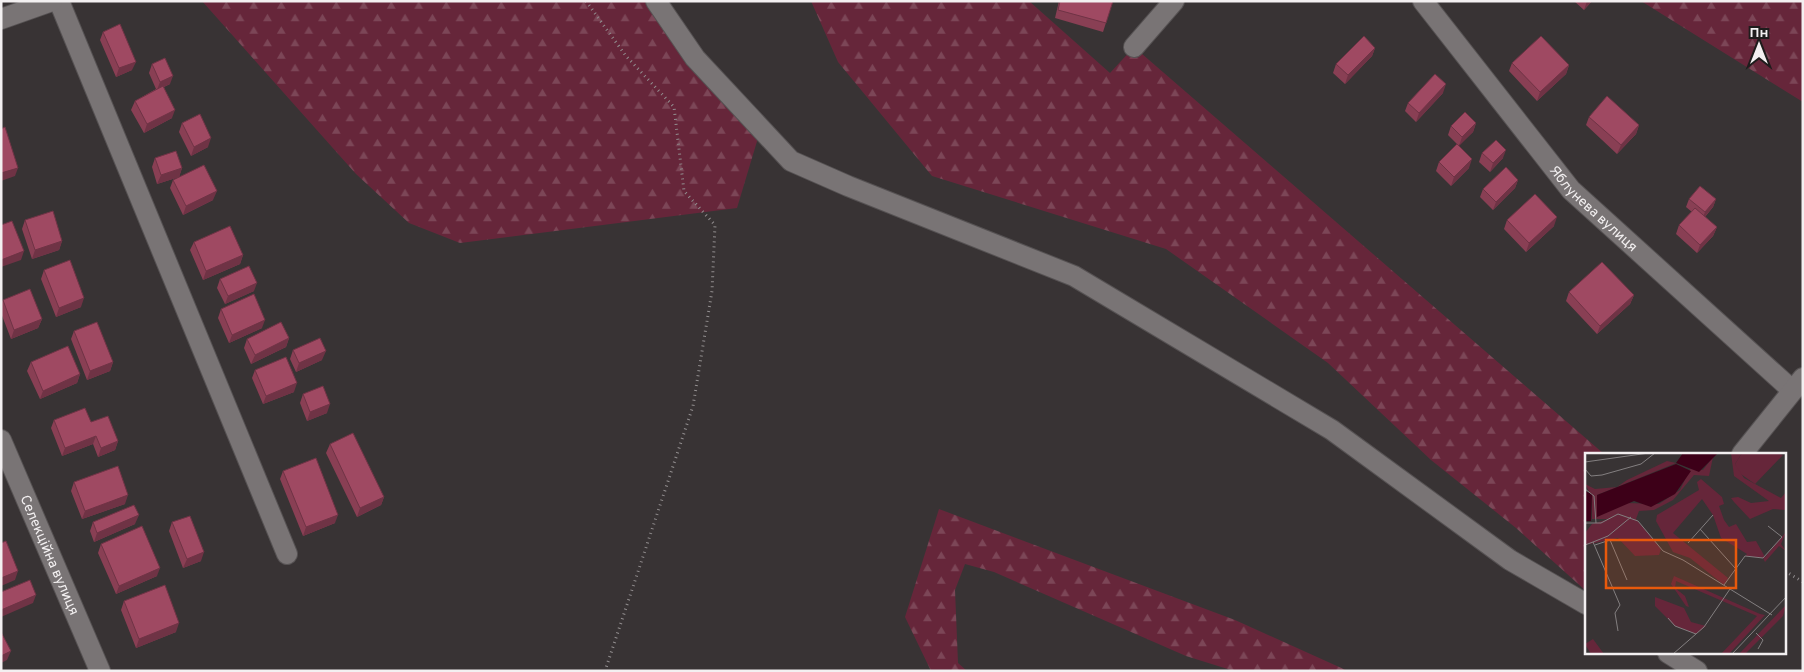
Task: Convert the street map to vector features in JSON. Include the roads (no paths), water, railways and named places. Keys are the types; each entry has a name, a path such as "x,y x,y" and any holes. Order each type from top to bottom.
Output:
{"street":[{"path":"1,20 52,1"},
{"path":"58,1 287,554"},
{"path":"656,1 695,58 791,161 848,186 1074,276 1332,430 1510,560 1585,603"},
{"path":"1134,47 1174,1"},
{"name":"Яблунева вулиця","path":"1422,1 1571,190 1798,384"},
{"path":"1743,453 1798,384"},
{"name":"Селекційна вулиця","path":"1,440 100,671"},
{"path":"1670,654 1697,671"}]}
